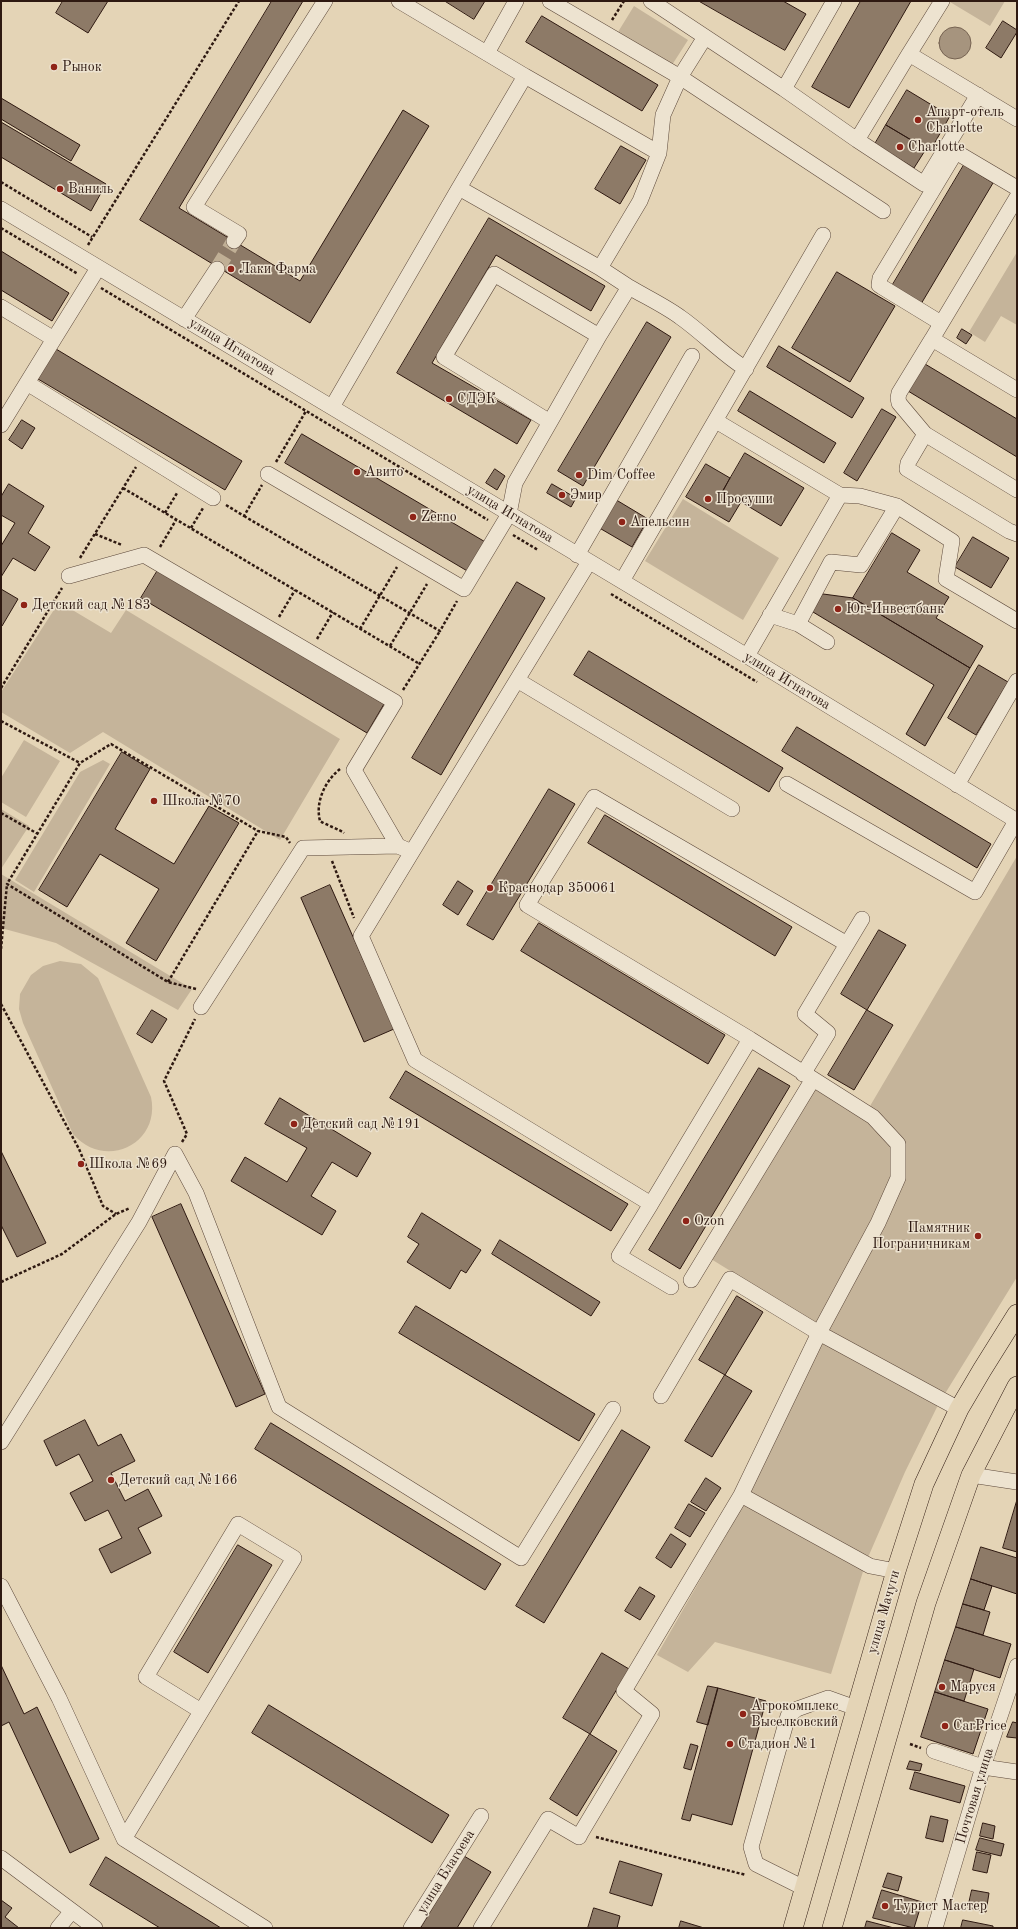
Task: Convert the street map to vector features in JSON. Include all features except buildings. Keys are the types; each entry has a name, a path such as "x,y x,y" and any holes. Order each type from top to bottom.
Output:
{"main road":[{"name":"улица Мачуги","path":"793,1928 896,1571 924,1484 959,1409 1017,1314"},
{"path":"832,1928 926,1603 970,1475 1017,1386"}],"street":[{"path":"234,242 239,234 194,207 325,1"},
{"path":"399,1 659,153"},
{"path":"486,53 516,1"},
{"path":"550,1 680,77 883,211"},
{"path":"651,1 924,184 978,95"},
{"path":"857,140 942,1"},
{"path":"784,89 831,2"},
{"path":"600,268 640,201 659,153 663,115 680,77 705,37"},
{"path":"909,54 1017,119"},
{"path":"332,407 526,76"},
{"path":"941,323 879,285 880,278 954,155 958,153 1016,197 932,339 899,393 898,398 899,403 925,434 1017,490"},
{"path":"459,188 600,268 679,316 712,342 732,361 746,369"},
{"name":"улица Игнатова","path":"1,209 747,656 1017,821"},
{"path":"622,581 823,235"},
{"path":"1,424 6,404 26,383 98,268"},
{"path":"184,319 218,269"},
{"path":"550,422 444,357 494,274 599,336"},
{"path":"268,474 464,589 509,514 514,482 599,336 630,287"},
{"path":"1,307 54,339"},
{"path":"932,339 1017,390"},
{"path":"651,1204 415,1060 361,936 518,680 692,356"},
{"path":"26,383 211,497"},
{"path":"716,421 840,496 860,496 897,506 952,541 946,579 1017,622"},
{"path":"925,434 908,463 907,469 1008,531 1017,534"},
{"path":"747,656 840,496"},
{"path":"798,624 832,562 861,565 897,506"},
{"path":"69,576 148,557 395,702 354,770 398,846"},
{"path":"770,615 798,624 827,642"},
{"path":"518,680 732,809"},
{"path":"957,785 1017,681"},
{"path":"788,784 975,892 1017,821"},
{"path":"481,1928 548,1819 579,1838 652,1714 624,1691 741,1495 819,1333 878,1223 898,1178 898,1144 873,1117 750,1039 527,905 594,796 847,944"},
{"path":"202,1007 303,848 398,846 412,852"},
{"path":"691,1280 808,1076 828,1033 805,1014 862,919"},
{"path":"671,1287 620,1256 750,1039"},
{"path":"1,1442 139,1222 175,1154"},
{"path":"175,1154 196,1193 279,1407 521,1558 613,1409"},
{"path":"135,1205 151,1199"},
{"path":"661,1396 730,1279 819,1333 959,1409"},
{"path":"970,1475 1017,1482"},
{"path":"741,1495 870,1566 896,1571"},
{"path":"124,1839 294,1558 238,1524 146,1677 201,1711"},
{"path":"1,1586 59,1698 124,1839 265,1928"},
{"name":"Почтовая улица","path":"936,1928 983,1766 1017,1666"},
{"path":"804,1888 756,1864 751,1847 788,1716 797,1709 828,1698 856,1708"},
{"path":"934,1751 983,1766 1017,1772"},
{"name":"улица Благоева","path":"411,1928 481,1816"},
{"path":"1,1858 95,1928"},
{"path":"58,1928 72,1911"}],"path":[{"path":"73,271 92,237 239,1"},
{"path":"604,32 624,1"},
{"path":"1,182 92,237"},
{"path":"268,474 306,411"},
{"path":"165,513 184,480"},
{"path":"123,488 418,663"},
{"path":"191,528 211,497 440,631"},
{"path":"244,516 253,500"},
{"path":"95,534 148,557 176,520"},
{"path":"360,629 405,554"},
{"path":"390,646 434,571"},
{"path":"395,702 418,663 440,631 464,589"},
{"path":"272,630 295,590"},
{"path":"310,652 332,612"},
{"path":"1,722 80,763"},
{"path":"1,949 7,884 80,763 111,744 258,831 286,838 299,855"},
{"path":"354,770 342,768 336,772 321,796 318,806 320,821 330,828 341,830 355,847"},
{"path":"1,813 38,834"},
{"path":"168,982 258,831"},
{"path":"327,847 361,936"},
{"path":"7,884 168,982 196,989 202,1007 164,1081 187,1134 175,1154"},
{"path":"1,1004 79,1149 103,1206 116,1214"},
{"path":"1,1282 62,1254 116,1214 135,1205"},
{"path":"581,1833 751,1876"}],"shaded area":[{"path":"1005,1 990,26 950,2"},
{"path":"634,6 688,40 672,65 618,32"},
{"path":"952,27 958,27 967,31 971,43 967,55 958,59 952,59 943,55 939,46 939,40 943,31"},
{"path":"1017,252 1017,325 1001,316 985,342 969,332"},
{"path":"683,499 779,558 743,620 645,561"},
{"path":"59,602 111,633 126,610 340,739 280,840 103,732 70,753 1,712 1,692"},
{"path":"24,740 60,761 26,817 1,802 1,778"},
{"path":"103,760 110,764 34,892 15,880 80,772"},
{"path":"1,809 29,826 1,869"},
{"path":"1017,856 1017,1277 938,1405 905,1472 866,1562 831,1674 715,1642 688,1672 657,1655 738,1514 828,1331 711,1259 814,1089 863,1118"},
{"path":"1,874 192,989 178,1010 56,943 1,928"},
{"path":"60,961 81,964 98,978 151,1097 152,1114 148,1128 139,1139 128,1147 114,1151 100,1150 86,1145 73,1134 23,1023 19,1009 20,994 31,975 43,966"}],"tunnel":[{"path":"217,269 234,241"}],"place":[{"name":"Рынок","path":"54,67"},
{"name":"Апарт-отель Charlotte","path":"918,120"},
{"name":"Charlotte","path":"900,147"},
{"name":"Ваниль","path":"60,189"},
{"name":"Лаки Фарма","path":"231,269"},
{"name":"СДЭК","path":"449,399"},
{"name":"Авито","path":"357,472"},
{"name":"Dim Coffee","path":"579,475"},
{"name":"Эмир","path":"562,495"},
{"name":"Просуши","path":"708,499"},
{"name":"Zerno","path":"413,517"},
{"name":"Апельсин","path":"622,522"},
{"name":"Детский сад №183","path":"24,605"},
{"name":"Юг-Инвестбанк","path":"838,609"},
{"name":"Школа №70","path":"154,801"},
{"name":"Краснодар 350061","path":"490,888"},
{"name":"Детский сад №191","path":"294,1124"},
{"name":"Школа №69","path":"81,1164"},
{"name":"Ozon","path":"686,1221"},
{"name":"Памятник Пограничникам","path":"978,1236"},
{"name":"Детский сад №166","path":"111,1480"},
{"name":"Маруся","path":"942,1687"},
{"name":"Агрокомплекс Выселковский","path":"743,1714"},
{"name":"CarPrice","path":"945,1726"},
{"name":"Стадион №1","path":"730,1744"},
{"name":"Турист Мастер","path":"885,1906"}]}
